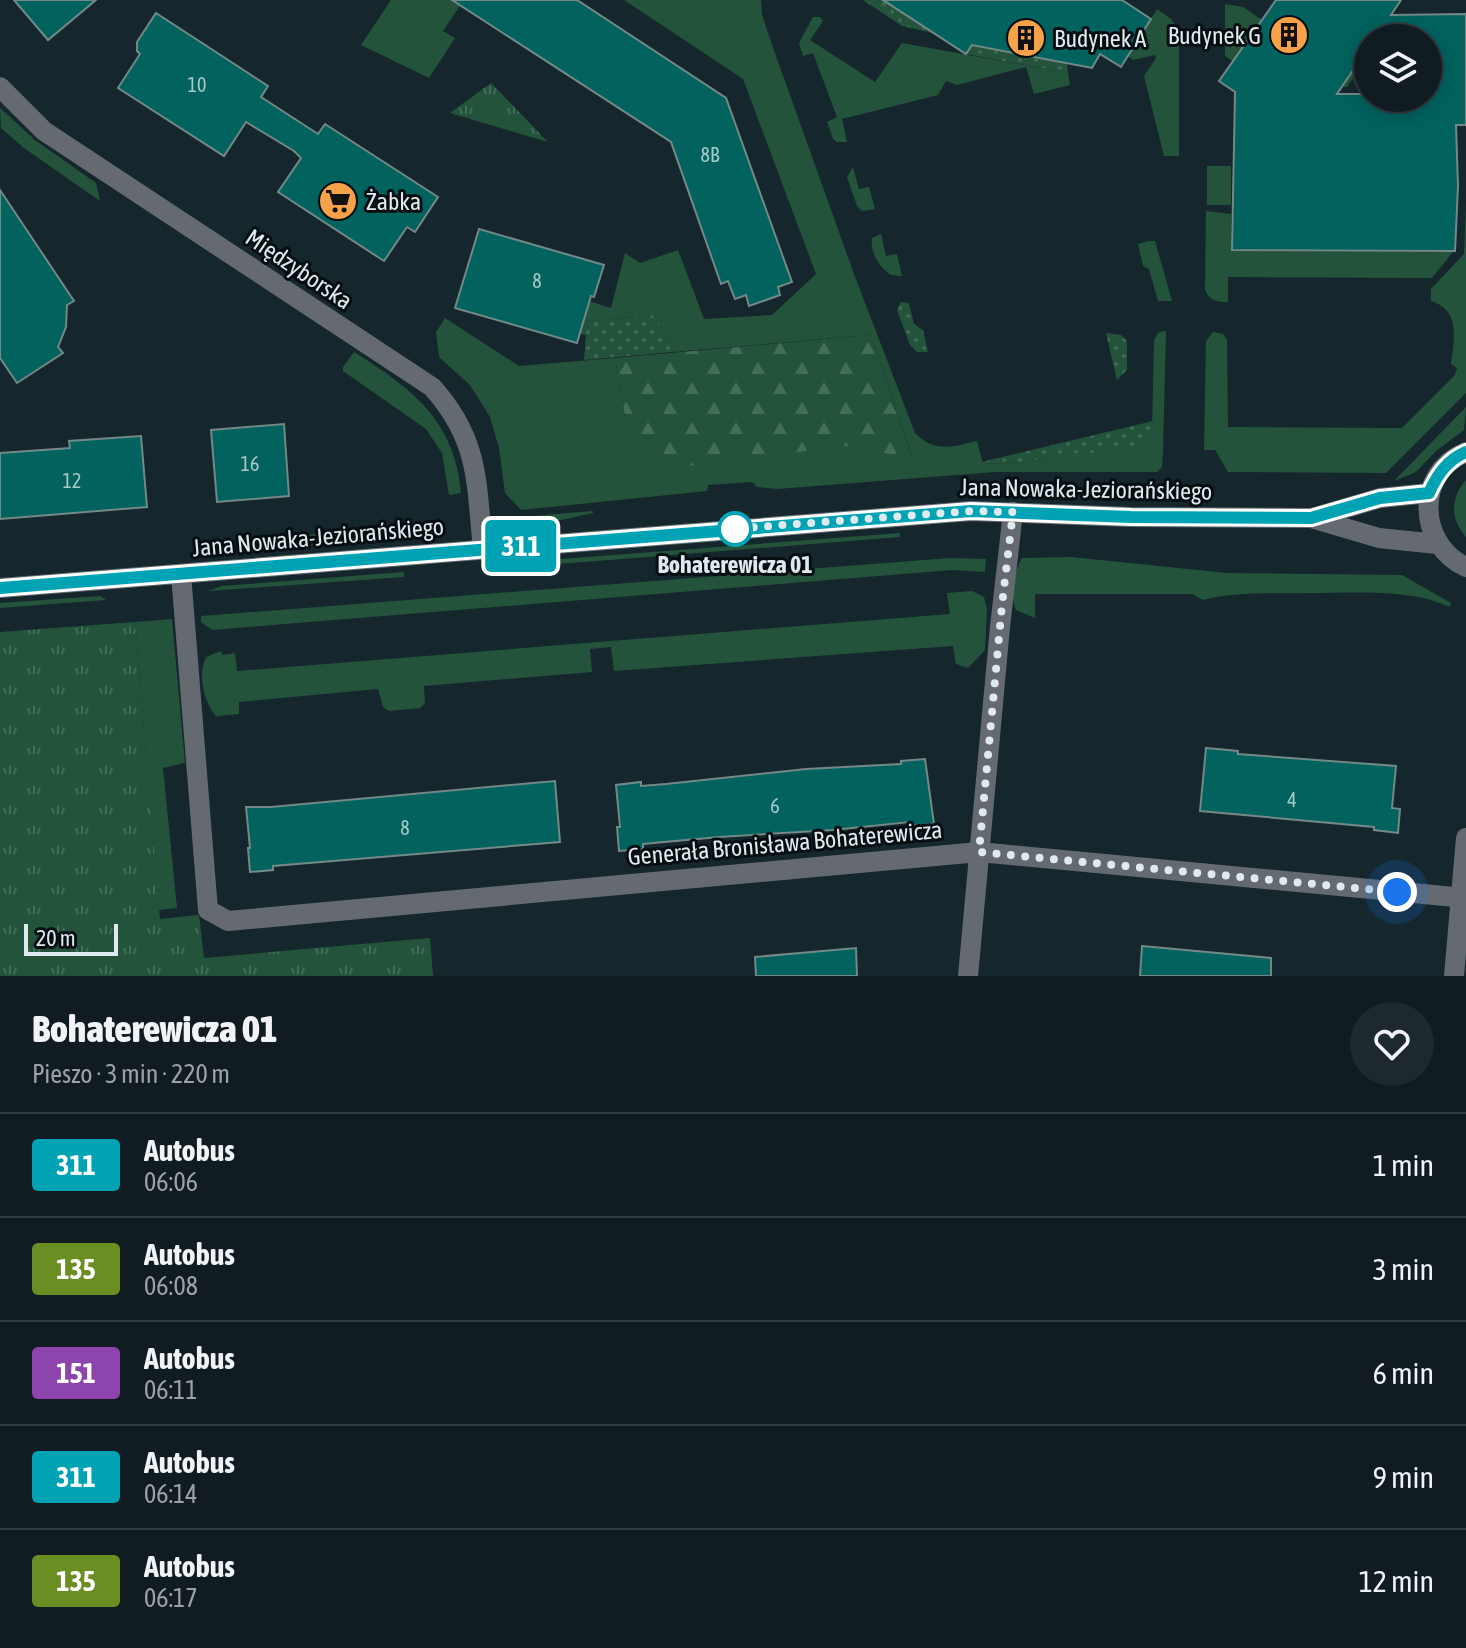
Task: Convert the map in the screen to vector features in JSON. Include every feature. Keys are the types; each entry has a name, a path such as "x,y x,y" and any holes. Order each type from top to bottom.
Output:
{"street":[{"name":"Międzyborska","path":"0,87 44,131 432,387 459,421 468,443 474,466 483,549"},
{"path":"1466,452 1445,465 1435,478 1429,493 1428,519 1437,544 1448,557 1466,567"},
{"name":"Jana Nowaka-Jeziorańskiego","path":"1311,518 1380,498 1429,493"},
{"name":"Jana Nowaka-Jeziorańskiego","path":"0,588 971,511 1131,517 1311,518 1379,538 1437,544"},
{"path":"968,976 1013,512"},
{"name":"Generała Bronisława Bohaterewicza","path":"181,574 208,910 228,921 979,852 1464,897"},
{"path":"1454,976 1464,897 1466,838"}],"green space":[{"path":"391,0 464,0 443,31 455,38 429,78 361,45"},
{"path":"624,0 761,0 762,15 771,42 915,433 929,444 944,447 977,441 983,464 1026,462 1064,453 1090,453 1152,430 1154,340 1159,332 1166,331 1162,467 1157,472 995,472 777,489 757,487 752,482 708,485 707,491 521,510 505,493 499,448 490,417 470,385 439,357 436,332 445,318 519,366 615,358 625,417 766,454 846,446 912,457 871,335 673,352 655,315 583,322 589,301 611,308 625,253 640,263 678,250 704,319 772,315 816,274 743,79"},
{"path":"863,0 883,0 933,33 902,26"},
{"path":"1225,4 1243,7 1262,20 1241,50 1344,84 1354,69 1354,77 1347,87 1266,85 1225,56"},
{"path":"1157,9 1171,19 1179,32 1179,156 1164,156 1144,76 1155,55 1133,60 1128,56"},
{"path":"813,17 820,17 823,21 810,40 875,82 902,43 1068,73 1070,85 1034,94 1026,67 957,85 946,81 938,95 842,119 847,142 837,142 827,122 837,117 813,53 803,56 799,43"},
{"path":"972,45 1092,68 1067,64 1068,73 966,54"},
{"path":"491,83 548,142 450,113"},
{"path":"0,108 35,140 96,183 100,201 24,148 1,128"},
{"path":"1207,166 1231,166 1231,205 1207,205"},
{"path":"853,167 859,189 869,187 875,209 862,211 857,206 847,177"},
{"path":"1466,203 1466,393 1386,473 1228,472 1215,450 1204,450 1206,341 1213,332 1223,334 1227,340 1228,427 1402,428 1455,375 1457,368 1451,364 1454,336 1451,319 1441,305 1431,301 1431,289 1464,254"},
{"path":"1206,211 1231,214 1231,251 1453,252 1432,278 1228,277 1228,302 1220,302 1212,299 1205,290"},
{"path":"881,234 886,256 897,254 902,276 891,275 876,259 872,238"},
{"path":"1155,241 1172,301 1158,301 1149,269 1143,266 1138,244"},
{"path":"901,302 909,303 914,324 923,330 928,352 917,352 910,345 897,310"},
{"path":"655,315 673,352 584,360 586,335 579,334 583,322"},
{"path":"1106,333 1121,335 1127,341 1127,370 1117,380"},
{"path":"871,335 912,458 846,446 671,468 648,455 625,417 615,358"},
{"path":"354,352 411,393 440,426 457,467 461,493 449,495 442,453 426,429 343,371"},
{"path":"1466,407 1464,430 1436,451 1416,472 1394,481"},
{"path":"1153,421 1145,446 1064,453 1026,462 982,462"},
{"path":"1466,480 1466,537 1457,523 1454,508 1457,494"},
{"path":"593,511 542,527 521,525 507,518"},
{"path":"399,527 400,537 259,550 247,540"},
{"path":"900,533 900,537 496,569 495,564"},
{"path":"1071,557 1227,573 1402,575 1451,603 1450,607 1418,597 1362,592 1242,594 1203,600 1192,594 1035,594 1035,618 1016,610 1013,584 1022,558"},
{"path":"950,558 986,559 985,572 952,570 212,630 201,622 201,616"},
{"path":"404,572 404,577 208,591 222,586"},
{"path":"972,591 984,597 987,609 985,650 968,668 956,664 953,646 614,671 611,647 590,649 592,672 424,686 425,703 420,708 389,711 383,707 378,689 239,702 239,714 218,718 209,705 202,681 206,657 221,651 222,655 235,653 237,671 950,614 947,593"},
{"path":"100,596 106,600 0,608 0,603"},
{"path":"172,619 185,763 163,768 177,908 159,910 135,622"},
{"path":"135,622 160,919 199,915 204,958 430,938 433,976 0,976 0,632"}],"building":[{"path":"14,0 96,0 48,40"},
{"path":"452,0 577,0 726,98 792,282 778,287 780,295 749,306 746,295 735,299 728,281 721,284 671,142"},
{"name":"Budynek A","path":"883,0 1122,0 1151,19 1121,67 1100,54 1092,68 972,45 966,54"},
{"path":"1276,0 1401,0 1391,15 1466,14 1466,125 1456,125 1458,186 1455,251 1232,250 1235,92 1219,81"},
{"path":"156,13 268,86 261,97 318,134 325,124 438,197 415,232 407,227 384,261 278,192 301,158 294,151 246,122 224,156 118,88 140,54 137,42"},
{"path":"0,190 74,301 67,305 66,327 58,347 63,353 17,383 0,358"},
{"path":"479,229 604,265 577,343 455,308"},
{"path":"284,424 289,496 217,502 211,430"},
{"path":"141,436 147,507 0,519 0,453 70,448 69,441"},
{"path":"1206,748 1238,751 1238,754 1396,766 1392,808 1400,809 1398,833 1374,830 1374,827 1200,811"},
{"path":"925,759 934,824 909,826 909,822 719,837 643,844 643,849 619,851 616,785 641,782 641,786 666,784 806,769 901,764 901,761"},
{"path":"555,781 560,842 273,866 273,870 250,872 246,807"},
{"path":"1142,946 1271,958 1271,976 1140,976"},
{"path":"856,948 857,976 756,976 755,957"}],"bus line":[{"name":"311","path":"0,588 971,511 1131,517 1311,518 1380,498 1429,493 1445,465 1466,452"}],"place":[{"name":"Budynek G","path":"1289,35"},
{"name":"Budynek A","path":"1026,38"},
{"name":"Żabka","path":"338,201"},
{"name":"Bohaterewicza 01","path":"735,529"}],"route":[{"path":"735,529 730,529 971,511 1013,512 979,852 1397,892"}]}
